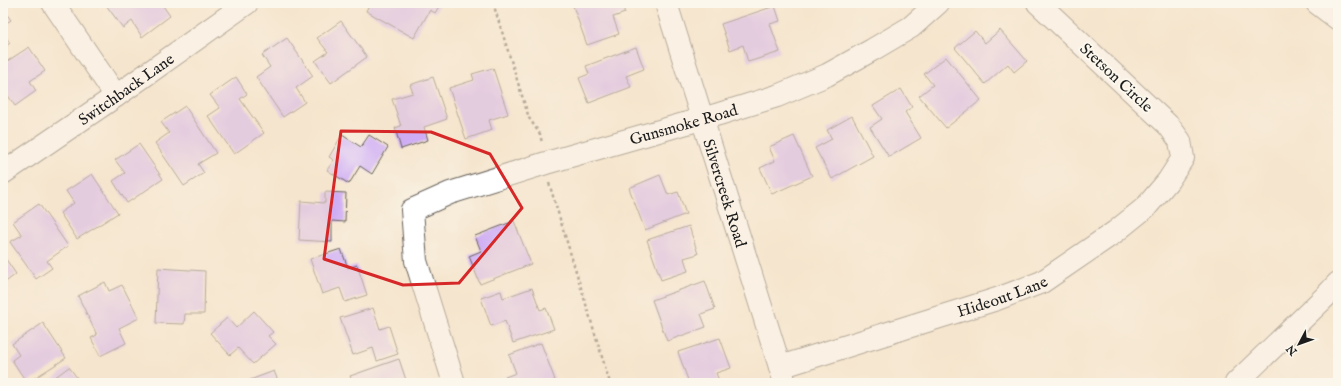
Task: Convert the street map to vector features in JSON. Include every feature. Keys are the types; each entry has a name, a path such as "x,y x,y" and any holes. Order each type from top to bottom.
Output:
{"street":[{"path":"53,3 116,96"},
{"name":"Switchback Lane","path":"3,173 116,96 247,3"},
{"name":"Silvercreek Road","path":"666,3 782,375"},
{"name":"Gunsmoke Road","path":"454,383 416,261 412,210 450,193 546,163 777,96 827,75 872,50 911,27 938,3"},
{"name":"Stetson Circle","path":"1038,3 1169,126 1180,141 1183,158"},
{"path":"1317,3 1338,19"},
{"name":"Hideout Lane","path":"782,375 1042,282 1115,232 1146,207 1168,181 1183,158"},
{"path":"1236,383 1338,283"}],"path":[{"path":"493,3 529,118 540,134 543,145"},
{"path":"549,182 610,383"}],"highlighted area":[{"path":"341,131 431,132 490,154 522,208 459,283 403,285 324,259"}],"building":[{"path":"108,3 161,3 170,16 142,37 132,21 123,28 106,5"},
{"path":"370,3 441,3 435,13 430,10 414,38 366,11"},
{"path":"572,3 621,3 625,13 613,17 619,34 587,45"},
{"path":"775,6 780,21 770,24 780,52 748,62 743,45 730,50 721,24"},
{"path":"3,9 11,20 3,25"},
{"path":"341,21 367,57 331,83 315,61 328,52 317,38"},
{"path":"1000,30 1027,61 1014,72 1008,64 985,84 955,48 975,31 985,43"},
{"path":"3,33 10,43 3,48"},
{"path":"287,38 313,76 296,88 305,102 283,117 256,77 270,67 262,55"},
{"path":"29,47 45,71 30,81 36,91 15,106 3,88 3,64"},
{"path":"636,47 644,69 626,76 631,87 589,103 579,78 589,74 586,66"},
{"path":"946,57 981,100 946,128 919,96 933,85 924,74"},
{"path":"493,68 508,114 489,120 492,130 466,139 449,88 474,80 472,74"},
{"path":"236,77 247,94 240,99 264,133 234,154 208,116 220,108 210,95"},
{"path":"433,77 447,119 424,127 428,140 401,149 395,128 401,126 392,99 413,93 410,85"},
{"path":"901,89 912,107 905,112 921,138 889,157 870,127 882,119 873,106"},
{"path":"185,106 216,153 198,164 204,173 184,186 155,143 169,133 161,122"},
{"path":"852,116 873,156 832,179 815,148 832,139 827,130"},
{"path":"342,135 361,147 369,135 388,147 372,174 360,166 349,184 327,170 334,160 329,157"},
{"path":"794,136 812,176 772,194 760,168 775,161 769,147"},
{"path":"139,144 163,179 127,203 113,181 125,173 115,160"},
{"path":"92,174 118,213 77,239 60,213 74,203 66,191"},
{"path":"660,175 668,195 678,192 686,214 645,230 629,188"},
{"path":"325,192 346,193 345,222 332,221 332,242 299,240 301,201 325,203"},
{"path":"39,204 68,246 47,261 52,268 36,279 10,242 22,235 13,222"},
{"path":"514,221 531,264 480,284 469,256 481,251 475,236"},
{"path":"689,226 698,254 684,258 688,271 661,280 647,240"},
{"path":"341,249 348,268 357,265 367,295 345,302 340,288 322,294 310,259"},
{"path":"3,255 16,274 3,284"},
{"path":"158,268 205,271 204,314 185,314 184,324 156,323"},
{"path":"705,281 715,309 701,314 706,327 667,341 652,300"},
{"path":"105,282 109,291 122,285 139,318 119,328 126,343 100,356 91,338 97,335 78,296"},
{"path":"532,288 540,310 546,308 554,329 513,343 505,321 491,326 481,298 501,291 503,298"},
{"path":"373,308 380,329 389,326 398,354 377,361 373,348 353,355 340,318"},
{"path":"254,311 273,332 268,336 276,344 253,364 238,348 230,355 210,333 227,318 236,328"},
{"path":"43,323 66,358 27,383 12,360 19,355 12,344"},
{"path":"720,338 731,368 716,373 720,383 689,383 678,352"},
{"path":"541,343 555,380 548,383 507,383 505,377 516,373 509,355"},
{"path":"399,359 407,383 353,383 350,376"},
{"path":"69,367 81,383 47,383"},
{"path":"274,371 279,383 242,383"}]}
